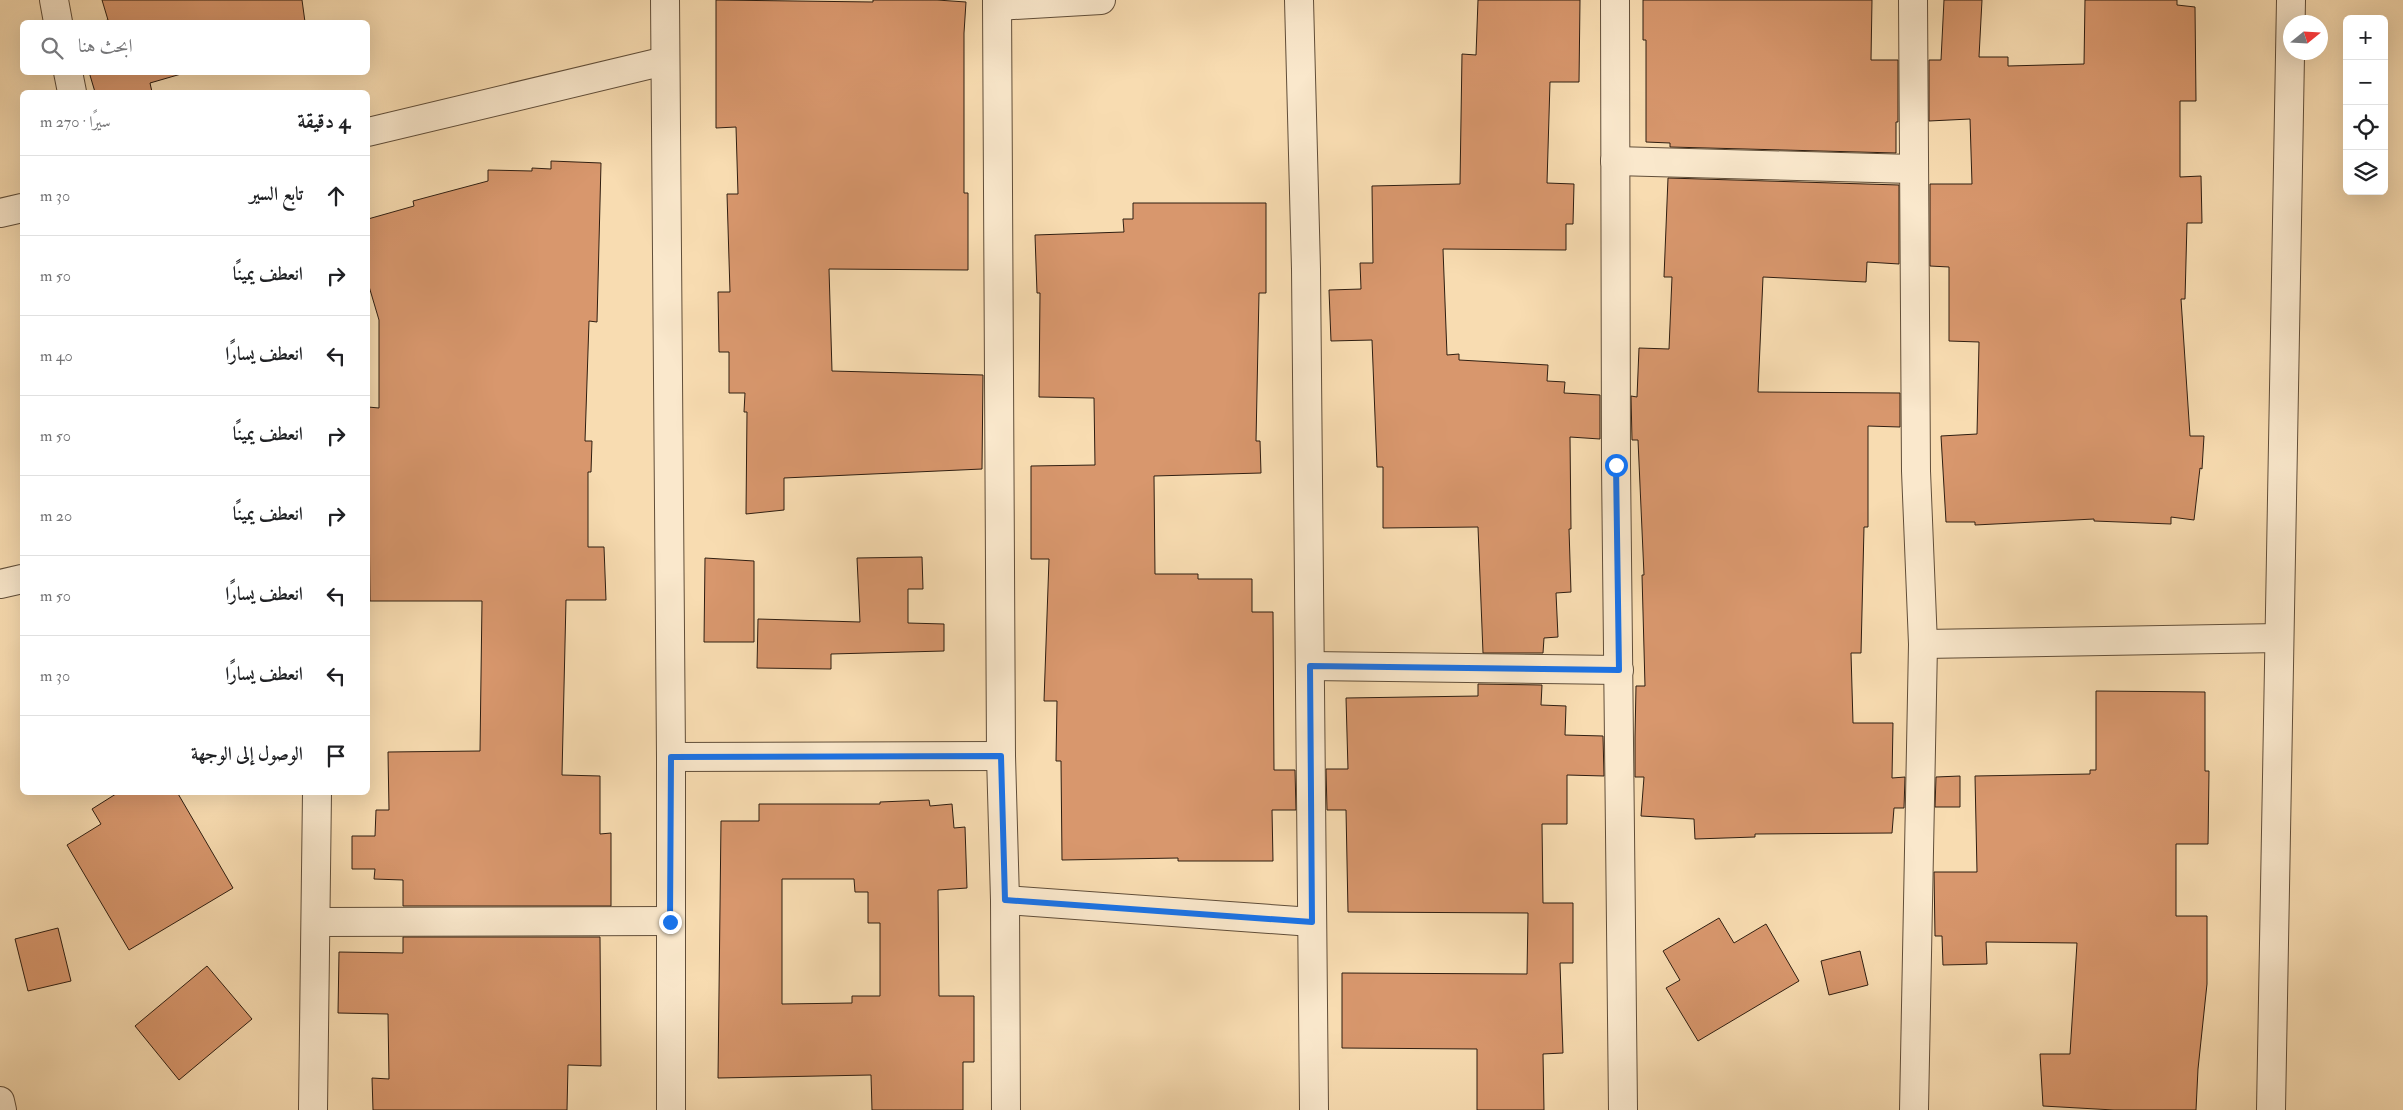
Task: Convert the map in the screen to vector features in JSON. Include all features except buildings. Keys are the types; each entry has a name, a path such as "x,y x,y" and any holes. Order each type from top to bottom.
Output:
{"street":[{"path":"54,0 58,20"},
{"path":"665,0 671,757 671,1110"},
{"path":"1006,1110 1005,900 1001,756 997,3 1101,0"},
{"path":"1299,0 1306,269 1314,1110"},
{"path":"1615,0 1623,1110"},
{"path":"1913,0 1916,471 1923,644 1914,1110"},
{"path":"2271,1110 2291,0"},
{"path":"370,132 665,61"},
{"path":"69,75 72,90"},
{"path":"1615,161 1913,169"},
{"path":"0,214 20,209"},
{"path":"0,584 20,580"},
{"path":"1923,644 2279,638"},
{"path":"1310,666 1619,670"},
{"path":"671,757 1001,756"},
{"path":"313,1110 317,795"},
{"path":"1005,900 1312,922"},
{"path":"316,922 670,922"},
{"path":"0,1101 2,1110"}],"route":[{"path":"670,922 671,757 1001,756 1005,900 1312,922 1310,666 1619,670 1616,465"}]}
